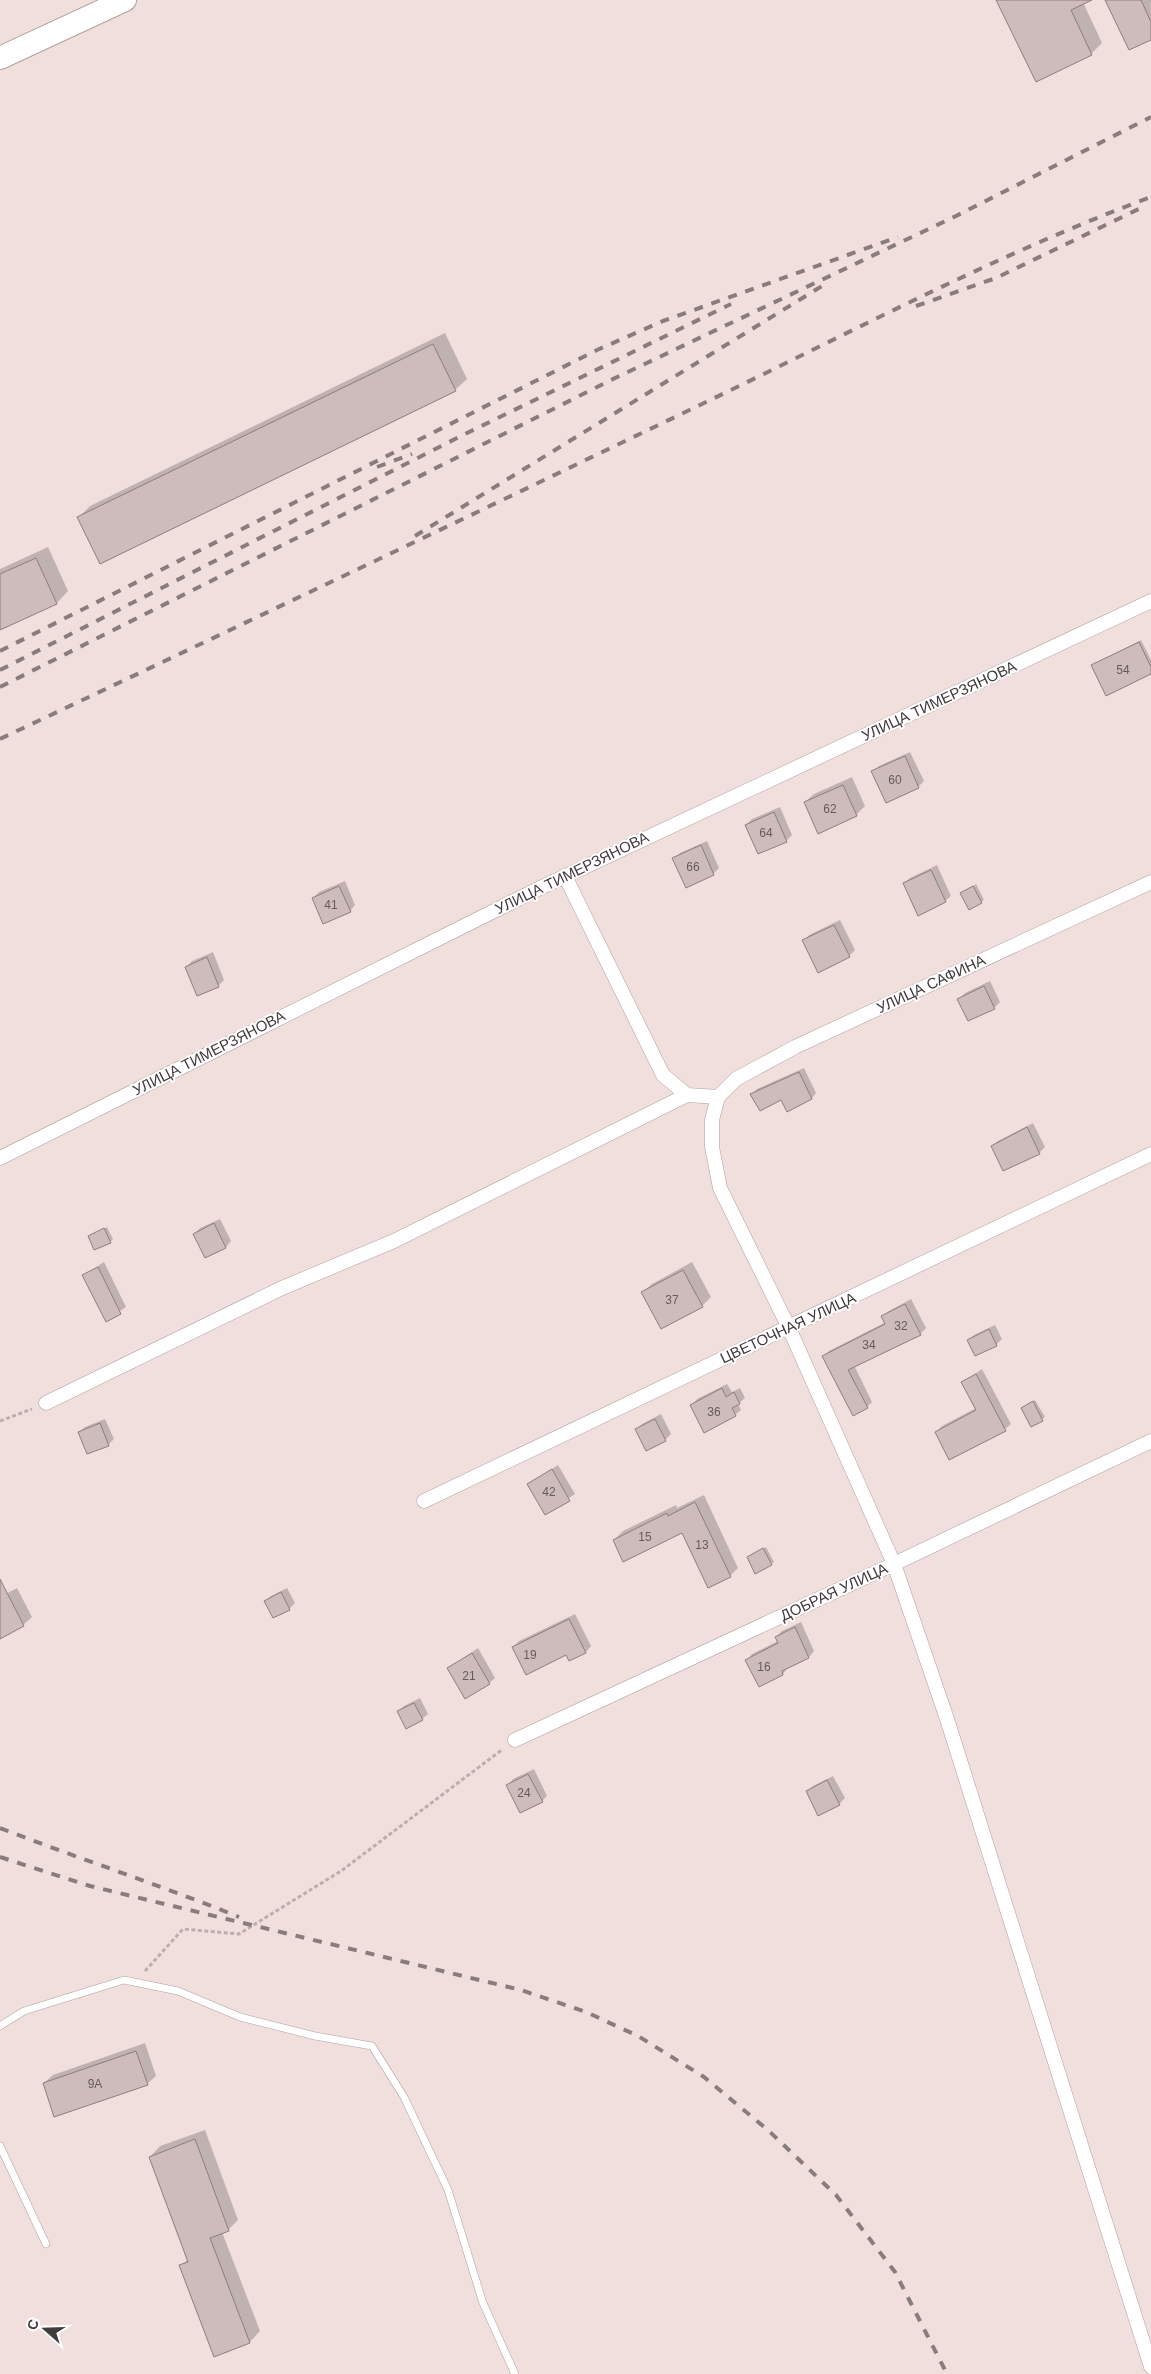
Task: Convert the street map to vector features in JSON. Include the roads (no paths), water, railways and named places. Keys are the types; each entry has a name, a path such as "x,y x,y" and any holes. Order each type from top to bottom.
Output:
{"main road":[{"path":"0,58 125,0"}],"street":[{"name":"УЛИЦА ТИМЕРЗЯНОВА","path":"0,1158 565,876 1151,601"},
{"path":"565,876 663,1075 687,1095"},
{"name":"УЛИЦА САФИНА","path":"718,1097 736,1079 795,1047 1151,882"},
{"path":"46,1403 282,1288 394,1241 687,1095 718,1097 712,1120 712,1146 720,1188 789,1328 894,1564 947,1719 1151,2367"},
{"name":"ЦВЕТОЧНАЯ УЛИЦА","path":"424,1501 1151,1154"},
{"name":"ДОБРАЯ УЛИЦА","path":"515,1740 894,1564 1151,1441"}],"lane":[{"path":"0,2026 24,2011 124,1980 178,1991 240,2017 315,2036 372,2046 404,2097 448,2190 484,2303 515,2374"},
{"path":"0,2146 46,2244"}],"railway":[{"path":"0,687 611,380 956,216 1151,117"},
{"path":"0,739 528,488 925,295 1037,243 1151,197"},
{"path":"916,306 996,278 1145,206"},
{"path":"0,651 597,350 663,321 898,237"},
{"path":"415,536 822,286"},
{"path":"0,670 459,437 731,304"},
{"path":"377,467 412,454"},
{"path":"0,1828 239,1917"},
{"path":"0,1857 90,1886 521,1990 586,2012 638,2036 704,2077 769,2131 836,2195 895,2272 947,2374"}]}
